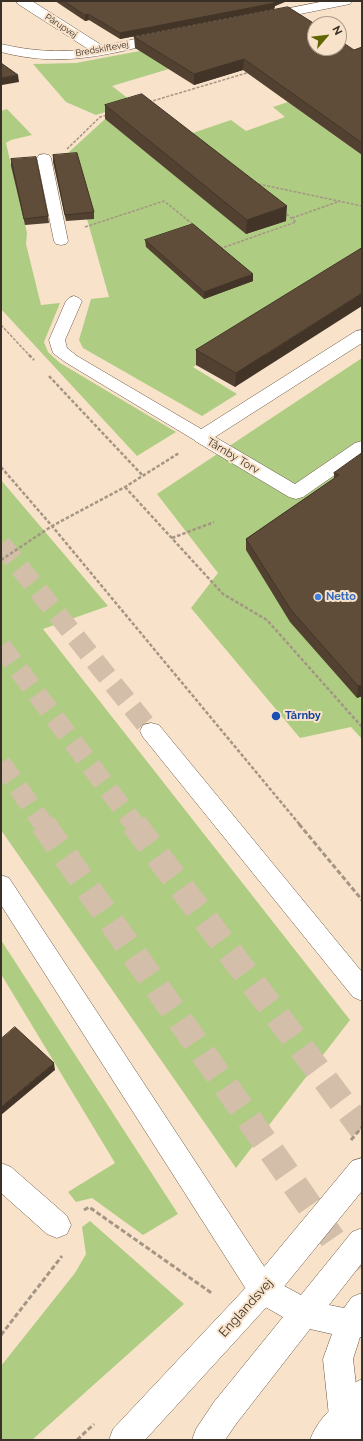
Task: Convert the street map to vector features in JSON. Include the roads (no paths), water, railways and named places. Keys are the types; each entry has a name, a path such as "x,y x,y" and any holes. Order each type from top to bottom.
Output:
{"main road":[{"name":"Pårupvej","path":"23,1 99,50"},
{"path":"254,19 345,1"},
{"name":"Bredskiftevej","path":"1,48 25,54 47,56 68,55 176,35"},
{"name":"Tårnby Torv","path":"362,335 202,437 296,493 362,447"},
{"path":"151,732 361,988"},
{"path":"1,885 263,1290 304,1313 358,1318 338,1359 355,1417 325,1440"},
{"name":"Englandsvej","path":"124,1440 263,1290 362,1170"},
{"path":"1,1176 57,1225"},
{"path":"207,1440 225,1413 362,1240"}],"lane":[{"path":"44,158 61,238"},
{"path":"74,301 57,340 59,350 71,359 202,437"}],"tunnel":[{"path":"1,544 151,731"},
{"path":"1,646 135,825"},
{"path":"1,763 44,825"},
{"path":"43,824 362,1281"},
{"path":"134,824 362,1129"}],"place":[{"name":"Netto","path":"318,597"},
{"name":"Tårnby","path":"276,716"}]}
